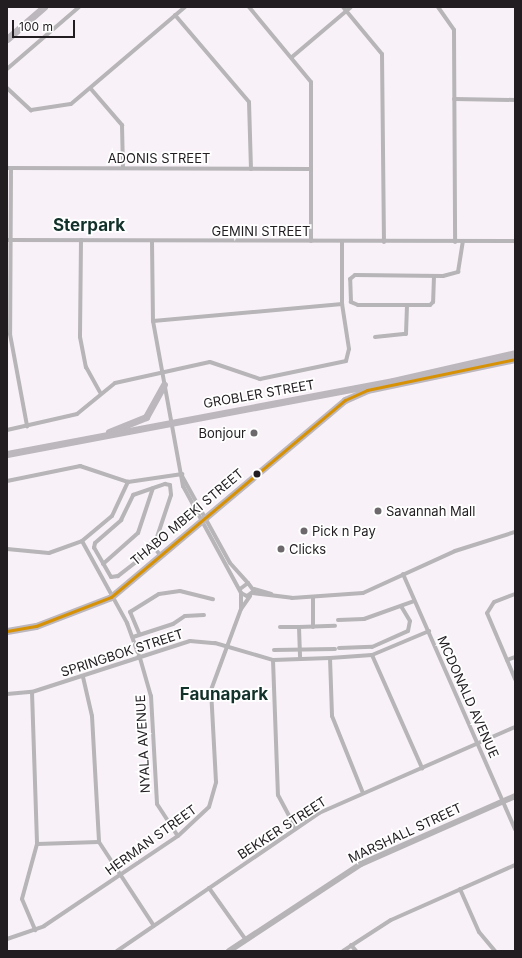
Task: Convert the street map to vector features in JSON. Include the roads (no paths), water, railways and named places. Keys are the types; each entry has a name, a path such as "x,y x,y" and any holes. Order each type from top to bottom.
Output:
{"main road":[{"path":"7,33 37,7"},
{"path":"7,39 44,7"},
{"name":"GROBLER STREET","path":"7,454 104,436 172,421 320,395 515,353"},
{"path":"320,395 368,390 515,359"},
{"path":"368,390 399,379"},
{"path":"104,436 146,417 164,385"},
{"name":"THABO MBEKI STREET","path":"7,631 36,626 111,597 326,414 368,390"}],"street":[{"path":"7,69 79,7"},
{"path":"7,88 25,107 39,111 71,104 91,89 185,7"},
{"path":"249,7 292,57 311,86 311,241"},
{"path":"343,7 382,54 384,242"},
{"path":"292,57 351,7"},
{"path":"438,7 454,30 455,242"},
{"path":"175,15 248,100 251,169"},
{"path":"91,89 122,125 124,168"},
{"path":"454,99 515,100"},
{"path":"9,168 8,240 10,334 28,426"},
{"name":"ADONIS STREET","path":"9,168 311,169"},
{"name":"GEMINI STREET","path":"8,240 384,242 515,241"},
{"path":"81,240 80,337 86,367 100,392"},
{"path":"152,241 153,321 160,372 172,421 182,475 202,521 241,591"},
{"path":"153,321 342,304 342,241"},
{"path":"434,276 432,304 407,306 353,304 350,279 357,275 434,276 459,270 463,242"},
{"name":"GROBLER STREET","path":"7,430 77,414 100,392 115,383 160,372 213,362 264,379 338,364 348,358 342,304"},
{"path":"375,337 406,334 407,306"},
{"path":"7,481 80,466 128,482 182,475"},
{"path":"7,549 49,552 82,541 112,516 128,482"},
{"path":"169,484 171,492 152,545 114,578 103,564 95,542 121,520 133,495 169,484"},
{"path":"103,564 138,533 153,488"},
{"path":"202,521 230,563 248,583 252,592"},
{"path":"241,591 275,596 313,597 363,593 482,540 515,532"},
{"name":"NYALA AVENUE","path":"82,541 133,637 140,658 151,700 157,804 178,836"},
{"path":"152,545 160,555"},
{"name":"MCDONALD AVENUE","path":"403,574 515,829"},
{"path":"241,591 248,583"},
{"path":"139,633 130,612 159,594 180,591 213,599"},
{"name":"HERMAN STREET","path":"241,591 241,608"},
{"name":"HERMAN STREET","path":"7,939 35,930 119,877 201,818 213,796 210,697 241,608 252,592"},
{"path":"515,594 494,602 487,613 515,679"},
{"path":"313,597 313,627"},
{"path":"338,620 364,619 414,601"},
{"path":"274,650 372,647 408,631 411,624 401,606"},
{"path":"133,637 139,633 173,624 184,616 204,615"},
{"path":"280,627 335,626"},
{"path":"299,627 300,659"},
{"name":"SPRINGBOK STREET","path":"7,694 32,692 83,677 190,641 228,646 273,660 330,658 372,655 429,632"},
{"path":"372,655 422,768"},
{"path":"507,660 515,657"},
{"path":"330,658 334,723 363,793"},
{"path":"273,660 278,795 296,829"},
{"path":"83,677 92,716 99,842 119,877 154,926"},
{"path":"32,692 37,844 22,899 35,930"},
{"name":"BEKKER STREET","path":"117,951 328,808 515,727"},
{"name":"MARSHALL STREET","path":"229,951 361,864 515,796"},
{"path":"37,844 99,842"},
{"path":"343,951 391,920 515,865"},
{"path":"209,888 246,940"},
{"path":"460,889 479,932 495,951"},
{"path":"351,945 356,951"}],"place":[{"name":"Bonjour","path":"254,433"},
{"name":"Savannah Mall","path":"378,511"},
{"name":"Pick n Pay","path":"304,531"},
{"name":"Clicks","path":"281,549"}],"district":[{"name":"Sterpark","path":"89,226"},
{"name":"Faunapark","path":"224,695"}]}
